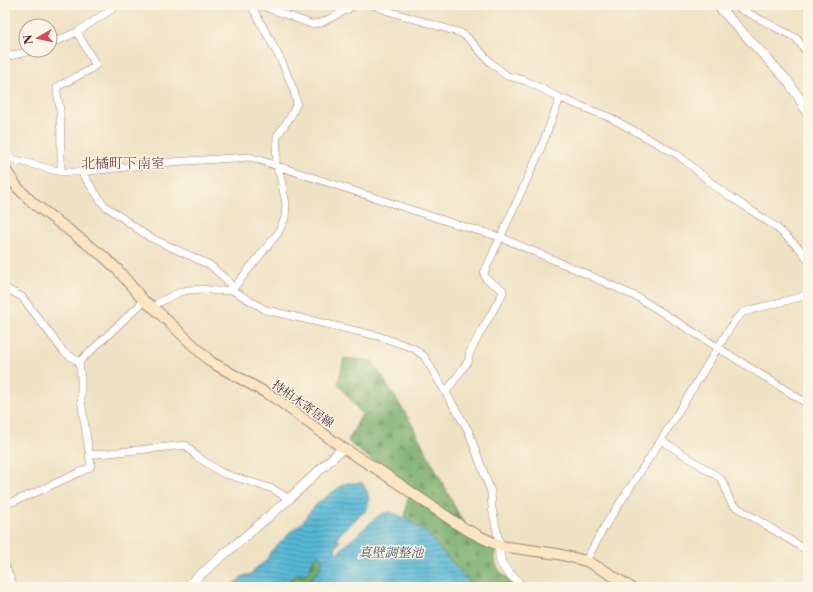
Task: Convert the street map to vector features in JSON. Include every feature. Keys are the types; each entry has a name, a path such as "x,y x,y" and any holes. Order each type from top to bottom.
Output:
{"main road":[{"name":"持柏木寄居線","path":"5,169 17,186 33,203 103,256 117,269 144,301 154,308 211,362 275,398 343,448 462,527 500,546 558,554 586,561 630,587"}],"street":[{"path":"58,40 77,32 118,5"},
{"path":"232,290 278,233 285,218 286,204 280,175 276,166 277,136 291,116 297,103 294,91 282,62 251,5"},
{"path":"261,5 312,24 321,23 356,5"},
{"path":"373,5 461,33 468,38 491,63 507,76 524,80 560,98 611,118 678,155 720,189 776,227 802,251 808,260"},
{"path":"717,5 787,80 808,115"},
{"path":"733,5 796,38 808,54"},
{"path":"61,172 61,119 57,87 95,66 77,32"},
{"path":"5,57 18,54"},
{"path":"446,392 469,360 476,341 503,293 503,290 486,279 484,274 539,154 560,98"},
{"path":"5,157 61,172 81,172 171,162 250,157 452,223 500,237 575,269 640,298 808,404"},
{"path":"81,172 104,205 149,237 210,265 229,282 232,290"},
{"path":"5,287 22,297 64,352 79,362 81,377 81,400 91,466 5,505"},
{"path":"154,308 158,303 180,292 201,289 218,291 232,290 266,310 378,336 413,348 424,356 468,430 491,492 492,508 500,546 501,563 504,569 515,578 522,587"},
{"path":"586,561 603,529 661,440 735,320 743,312 808,295"},
{"path":"79,362 144,301"},
{"path":"661,440 720,478 724,484 729,501 733,505 808,551"},
{"path":"89,455 186,445 196,456 222,473 273,489 289,499"},
{"path":"186,587 289,499 343,448"},
{"path":"5,565 8,581 14,587"}],"green space":[{"path":"344,358 372,361 409,419 466,528 496,549 495,559 497,567 517,587 473,587 428,534 405,518 409,487 348,441 362,414 338,384"},
{"path":"318,555 322,557 323,561 319,571 310,581 300,583 294,587 279,587 293,578 305,574 314,558"}],"water":[{"name":"真壁調整池","path":"348,483 362,483 369,499 368,506 367,510 339,535 337,540 340,541 335,548 336,554 378,516 391,512 405,518 428,534 473,587 294,587 300,583 310,581 319,571 323,561 322,557 318,555 313,560 308,572 297,575 286,584 279,587 230,587 243,576 252,574 255,569 266,561 271,551 291,531 302,523 318,503 341,486"}],"district":[{"name":"北橘町下南室","path":"123,163"}]}
